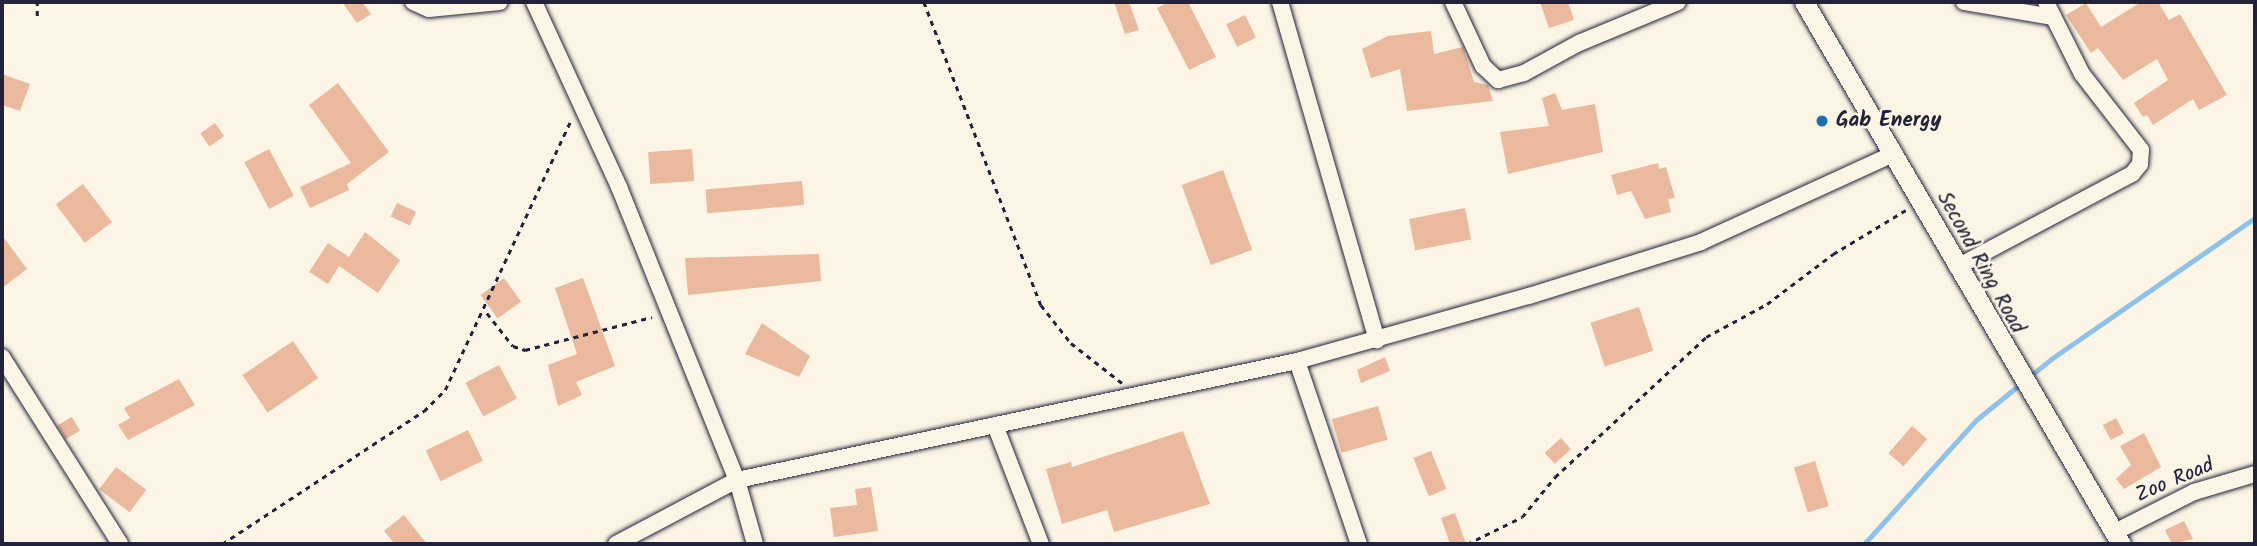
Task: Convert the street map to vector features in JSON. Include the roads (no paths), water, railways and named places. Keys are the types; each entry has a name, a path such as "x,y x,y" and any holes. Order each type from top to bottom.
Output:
{"street":[{"path":"413,2 429,9 500,2"},
{"path":"534,2 581,102 669,312 737,480 755,544"},
{"path":"1280,2 1377,340"},
{"path":"1453,2 1483,66 1498,80 1524,74 1579,43 1678,2"},
{"name":"Second Ring Road","path":"1804,2 1895,153 2018,376 2117,539"},
{"path":"1957,267 2132,174 2140,164 2141,150 2097,97 2049,9 1964,2"},
{"path":"616,544 737,480 1297,361 1377,340 1701,242 1895,153"},
{"path":"2,357 120,544"},
{"path":"1297,361 1359,544"},
{"path":"995,425 1041,544"},
{"name":"Zoo Road","path":"2117,539 2194,492 2255,474"}],"waterway":[{"path":"1864,544 1976,420 2051,359 2255,218"}],"place":[{"name":"Gab Energy","path":"1822,121"}]}
